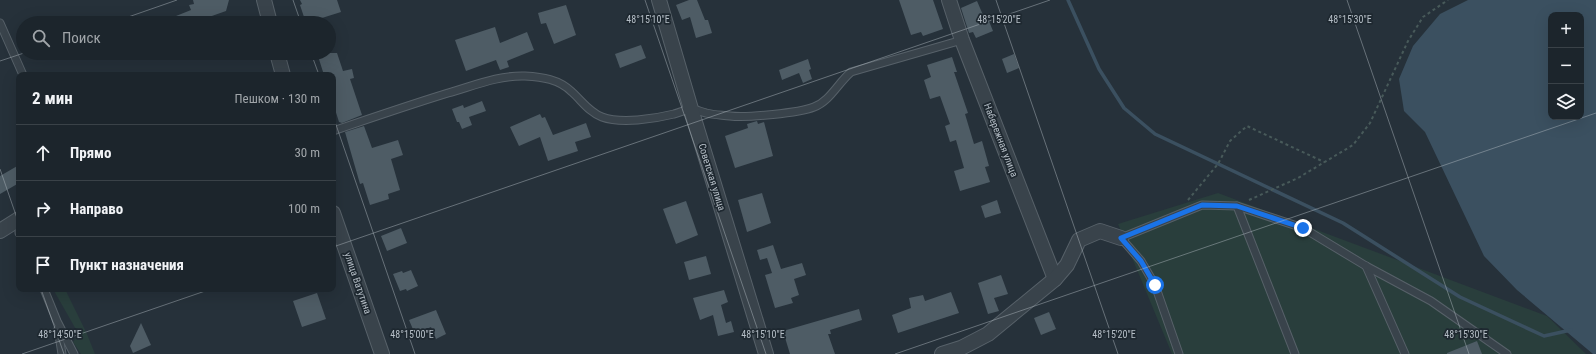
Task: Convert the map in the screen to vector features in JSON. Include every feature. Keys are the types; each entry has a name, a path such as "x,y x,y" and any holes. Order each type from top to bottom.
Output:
{"street":[{"path":"264,0 268,16"},
{"name":"Советская улица","path":"659,0 766,354"},
{"name":"Набережная улица","path":"949,0 962,40 1055,279"},
{"path":"279,60 282,72"},
{"path":"0,231 16,222"},
{"name":"улица Ватутина","path":"336,222 382,354"},
{"path":"942,354 961,348 988,334 1055,279 1067,265 1079,240 1100,231 1121,238"}],"lane":[{"path":"0,23 16,59"},
{"path":"336,130 490,80 523,76 548,78 562,84 572,91 591,111 601,117 613,120 655,117 691,109 706,113 733,116 766,114 815,107 826,100 851,72 962,40"},
{"path":"16,60 22,72"},
{"path":"1179,354 1155,285 1141,261 1121,238 1202,205 1237,206 1303,228 1366,266 1431,301 1507,354"},
{"path":"1237,206 1295,354"},
{"path":"1366,266 1405,354"},
{"path":"45,292 57,321 74,354"},
{"path":"57,321 62,354"}],"path":[{"path":"1237,206 1298,178 1353,145 1370,123 1408,41 1424,17 1448,0"},
{"path":"1176,215 1218,164 1230,141 1247,126 1324,162"}],"green space":[{"path":"1218,193 1547,316 1586,354 1172,354 1118,224"},
{"path":"55,292 66,292 95,354 81,354 73,342 78,333"}],"water":[{"path":"1468,0 1596,0 1596,354 1593,354 1517,290 1484,256 1425,132 1404,111 1399,79 1413,46 1440,14"}],"building":[{"path":"193,0 229,0 226,11 212,16 176,16 191,10 189,5 194,4"},
{"path":"300,0 337,0 341,12 328,16 304,16 300,5 302,4"},
{"path":"689,0 697,0 705,20 708,20 712,33 696,38 690,17 682,20 676,5"},
{"path":"899,0 933,0 943,29 923,36 921,32 911,35"},
{"path":"977,1 983,15 986,14 993,31 976,38 973,32 969,33 961,8"},
{"path":"566,5 576,35 554,44 546,23 541,24 538,13"},
{"path":"495,27 500,43 527,32 534,50 507,61 509,67 500,70 496,60 466,71 455,40"},
{"path":"641,45 646,58 620,68 615,54"},
{"path":"337,53 343,71 352,69 354,78 350,79 362,115 342,123 339,122 336,112 336,72 323,72 319,60 336,60"},
{"path":"1014,54 1019,68 1007,73 1002,59"},
{"path":"952,57 957,72 954,72 968,113 965,114 974,144 982,141 989,166 985,167 990,182 960,191 954,171 964,168 956,140 950,142 945,126 950,124 940,96 930,99 924,80 931,77 927,65"},
{"path":"808,59 812,79 803,83 799,73 782,80 779,70"},
{"path":"482,101 486,111 469,117 472,125 462,129 459,122 457,122 452,109 463,105 464,108"},
{"path":"540,114 542,118 545,117 553,135 586,123 591,137 575,142 578,151 548,161 540,137 519,146 510,127"},
{"path":"757,121 758,124 764,122 773,156 735,168 725,136 748,128 747,124"},
{"path":"364,126 372,148 398,140 403,155 391,159 400,190 388,194 389,199 370,205 363,183 360,184 345,132"},
{"path":"16,167 16,185 0,194 0,176"},
{"path":"762,193 771,223 747,232 738,200"},
{"path":"997,200 1001,213 985,218 981,206"},
{"path":"686,201 698,235 676,244 663,209"},
{"path":"401,228 407,243 387,251 381,236"},
{"path":"773,245 781,269 802,263 806,275 794,279 799,295 791,298 793,303 775,308 765,275 772,273 767,258 760,260 757,250"},
{"path":"706,256 711,274 689,280 684,262"},
{"path":"411,270 418,286 407,291 406,289 400,291 393,274"},
{"path":"1001,275 1008,294 994,298 999,311 988,314 978,283"},
{"path":"724,290 728,302 721,305 726,323 731,321 734,332 718,336 713,315 700,320 693,298"},
{"path":"951,292 959,313 898,333 892,315 911,308 909,298 923,295 925,301"},
{"path":"317,293 326,319 302,327 293,301"},
{"path":"859,309 862,320 830,330 831,334 828,334 835,354 790,354 783,331"},
{"path":"436,310 446,334 436,339 431,327 415,334 409,320"},
{"path":"1049,312 1056,329 1041,335 1034,318"},
{"path":"141,323 151,345 133,353 130,346"},
{"path":"1477,341 1482,354 1447,354 1447,353"}],"waterway":[{"path":"1068,0 1099,69 1124,108 1155,134 1343,223 1460,297 1544,336 1571,330"}],"route":[{"path":"1155,285 1141,261 1121,238 1202,205 1237,206 1303,228"}]}
